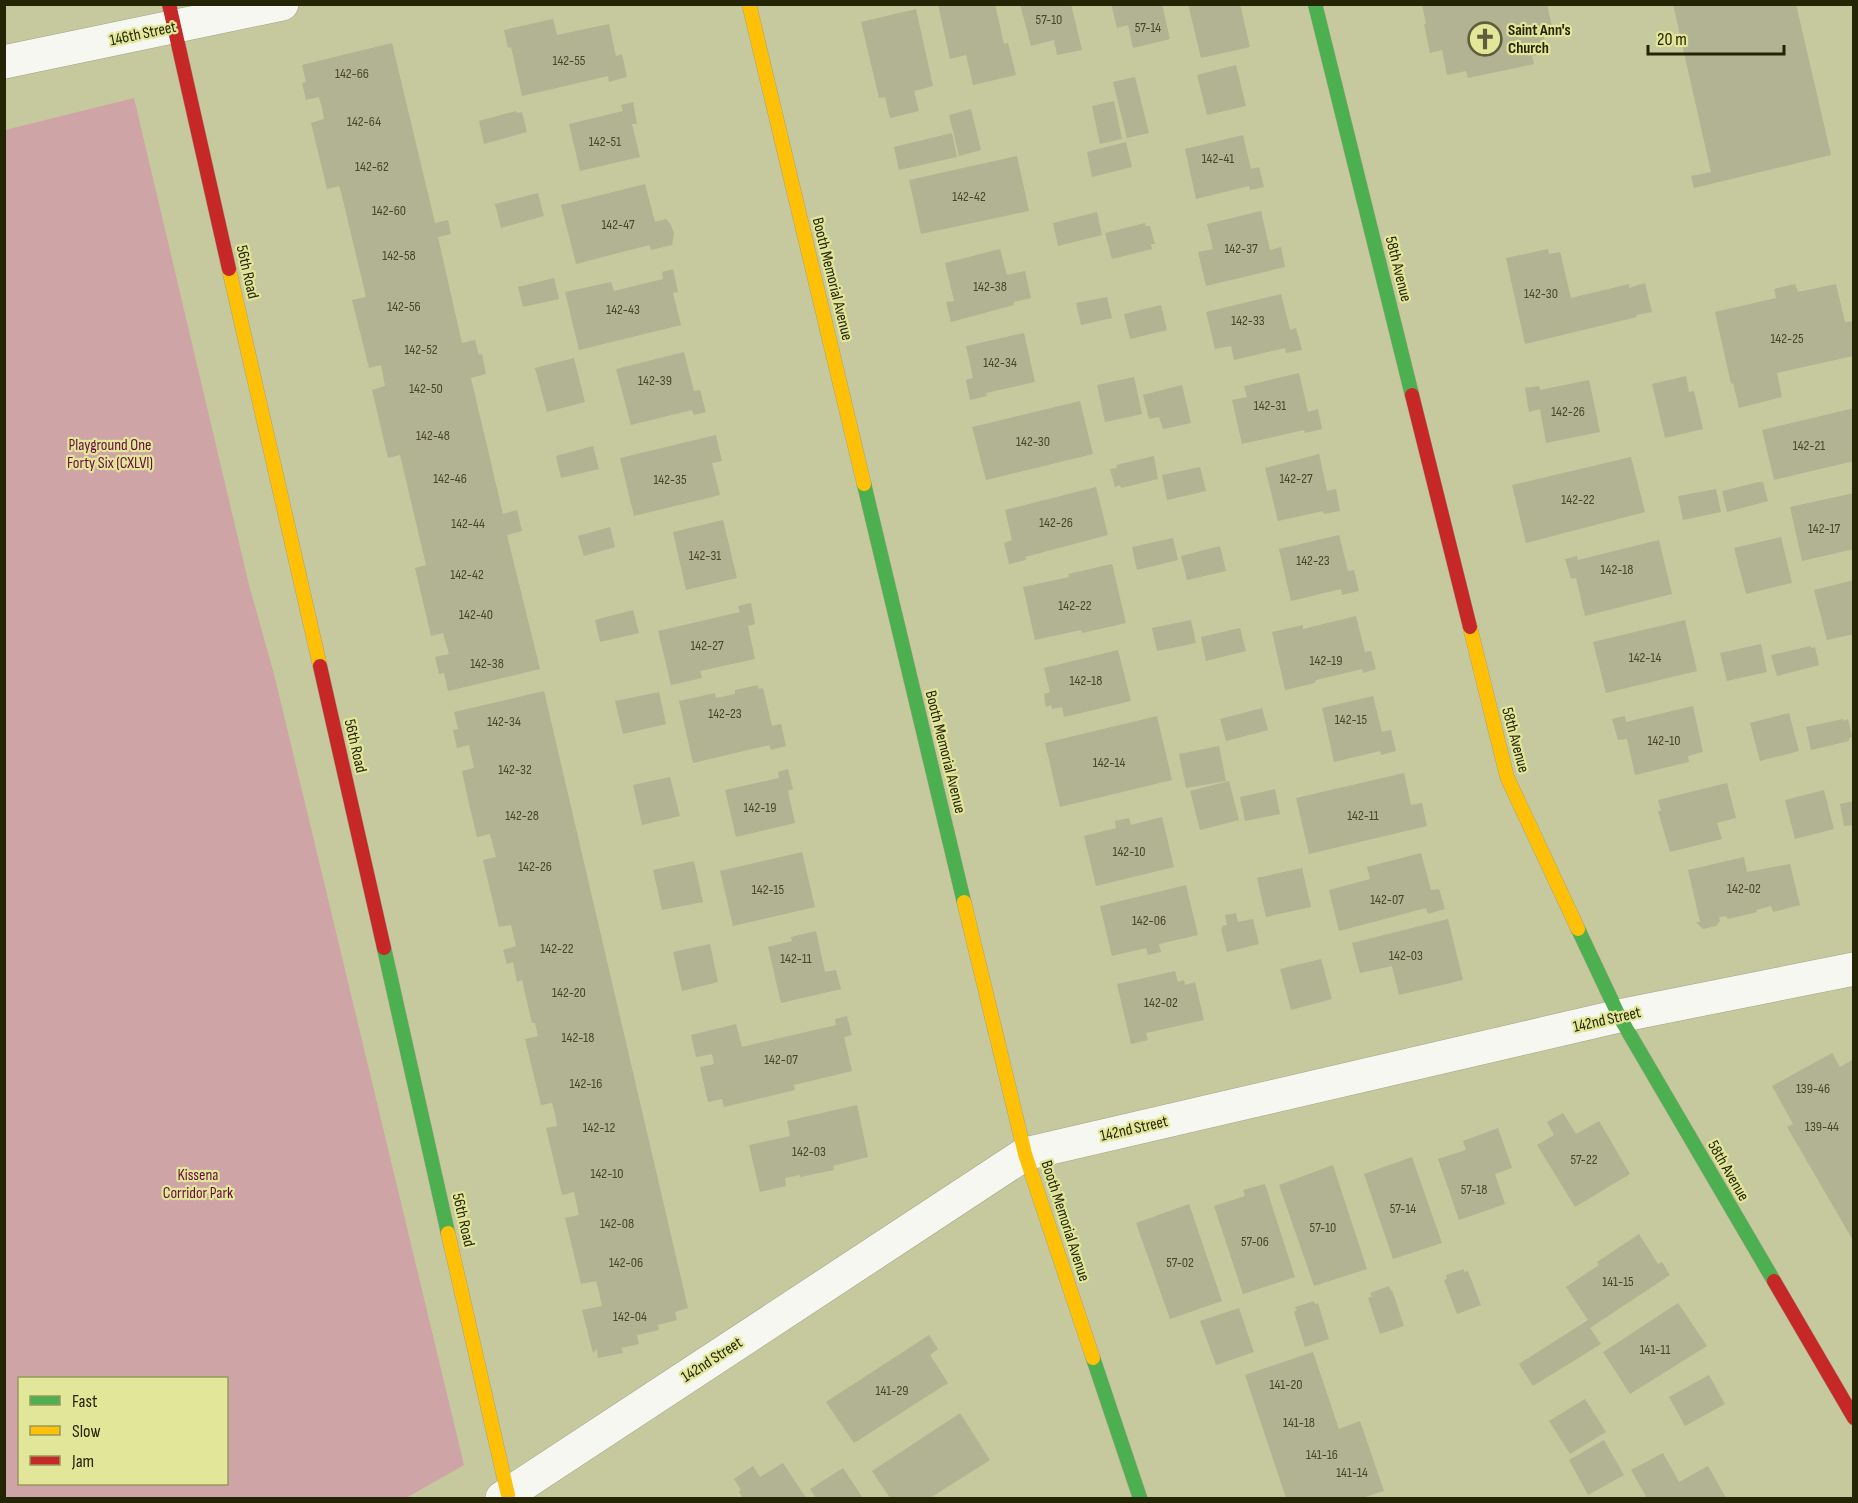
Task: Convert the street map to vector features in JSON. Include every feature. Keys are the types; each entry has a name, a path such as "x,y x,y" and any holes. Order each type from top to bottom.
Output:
{"street":[{"name":"146th Street","path":"4,62 171,16 282,4"},
{"name":"Booth Memorial Avenue","path":"748,4 1026,1154 1140,1498"},
{"name":"58th Avenue","path":"1315,4 1507,777 1619,1016 1854,1418"},
{"name":"56th Road","path":"171,16 505,1497"},
{"name":"142nd Street","path":"505,1497 1026,1154 1619,1016 1854,969"}],"green space":[{"name":"Kissena Corridor Park","path":"134,98 249,585 274,674 464,1465 406,1498 5,1498 5,130"}],"building":[{"path":"938,4 995,4 1004,44 1008,43 1016,75 973,85 966,55 950,59"},
{"path":"1020,4 1071,4 1082,50 1057,55 1054,40 1031,46"},
{"path":"1111,4 1162,4 1170,39 1133,48 1128,25 1117,28"},
{"path":"1188,4 1240,4 1250,47 1201,58"},
{"name":"Saint Ann's Church","path":"1422,4 1547,4 1552,26 1542,28 1547,53 1532,56 1534,64 1468,78 1466,71 1447,75 1442,50 1430,53"},
{"path":"1673,4 1796,4 1831,155 1694,188 1691,176 1711,172"},
{"path":"916,9 933,86 914,91 919,111 890,118 885,97 879,98 861,22"},
{"path":"553,19 557,35 609,24 616,56 622,54 627,77 609,82 608,76 522,96 511,47 508,48 504,30"},
{"path":"392,43 435,223 448,220 451,234 438,237 462,343 475,340 479,355 482,354 486,374 471,378 503,514 517,510 522,531 507,535 540,669 448,691 444,673 439,674 435,657 449,654 443,633 431,636 415,568 426,565 400,455 388,458 372,390 385,386 381,365 369,368 352,300 366,297 342,196 339,186 327,189 311,123 324,119 322,108 319,97 306,100 302,83 306,82 302,65"},
{"path":"1236,65 1246,106 1207,115 1197,75"},
{"path":"1135,77 1149,133 1127,138 1113,82"},
{"path":"1114,101 1122,139 1100,144 1092,106"},
{"path":"633,102 637,124 632,124 640,157 580,171 569,124 623,111 621,105"},
{"path":"971,109 981,150 959,156 949,115"},
{"path":"516,111 517,113 522,112 527,132 484,144 479,121"},
{"path":"952,133 957,157 899,170 894,147"},
{"path":"1243,135 1251,169 1259,167 1264,187 1250,190 1249,186 1196,199 1185,149"},
{"path":"1126,142 1132,167 1092,177 1087,152"},
{"path":"1017,156 1029,211 921,234 909,180"},
{"path":"645,184 655,222 666,219 671,225 674,233 672,245 651,250 649,245 576,264 561,205"},
{"path":"538,193 544,216 501,228 495,204"},
{"path":"1261,211 1270,250 1281,247 1285,267 1206,286 1198,252 1213,249 1207,224"},
{"path":"1097,212 1102,235 1058,246 1053,223"},
{"path":"1145,223 1146,226 1150,226 1155,244 1151,244 1152,249 1112,259 1105,233"},
{"path":"1000,249 1007,275 1025,271 1031,298 1014,302 1014,305 951,322 946,302 954,301 945,263"},
{"path":"1548,249 1549,254 1560,252 1571,298 1629,284 1629,288 1645,283 1652,312 1525,344 1506,258"},
{"path":"673,269 678,292 673,293 681,325 579,350 565,292 611,282 614,291 663,279 662,272"},
{"path":"554,278 559,299 523,307 518,287"},
{"path":"1795,284 1798,292 1836,284 1845,322 1854,321 1853,356 1777,373 1782,397 1739,408 1733,383 1731,384 1715,312 1776,298 1774,289"},
{"path":"1281,294 1290,330 1296,328 1302,350 1286,353 1285,348 1234,360 1231,346 1215,349 1206,312"},
{"path":"1107,297 1112,318 1081,325 1076,303"},
{"path":"1161,305 1167,330 1130,339 1124,314"},
{"path":"1024,333 1035,382 986,393 987,396 970,400 966,380 973,378 966,346"},
{"path":"684,352 694,391 700,390 706,412 694,415 692,410 631,425 616,369"},
{"path":"574,358 585,402 547,412 535,368"},
{"path":"1299,373 1308,412 1318,409 1322,429 1305,433 1304,430 1242,444 1232,400 1247,397 1244,386"},
{"path":"1686,376 1689,392 1694,391 1703,429 1665,438 1652,384"},
{"path":"1134,377 1142,414 1105,422 1097,385"},
{"path":"1589,380 1600,432 1546,443 1540,409 1529,412 1525,388 1539,386 1540,390"},
{"path":"1182,385 1191,423 1163,429 1159,417 1149,419 1143,395"},
{"path":"1080,401 1093,454 986,480 972,427"},
{"path":"1854,408 1854,461 1774,480 1762,430"},
{"path":"716,435 722,461 712,463 720,495 634,516 620,458"},
{"path":"593,446 599,469 561,478 556,456"},
{"path":"1319,454 1327,491 1336,489 1340,511 1324,514 1323,511 1278,521 1265,468"},
{"path":"1154,456 1158,479 1121,488 1120,485 1115,487 1110,469 1117,468 1116,465"},
{"path":"1631,457 1645,512 1526,543 1512,485"},
{"path":"1200,467 1206,491 1167,500 1162,475"},
{"path":"1763,482 1768,501 1727,512 1722,491"},
{"path":"1096,487 1108,535 1025,557 1026,560 1009,564 1004,543 1012,540 1005,510"},
{"path":"1716,489 1721,512 1683,520 1678,496"},
{"path":"1854,493 1854,549 1802,561 1790,507"},
{"path":"723,520 737,578 686,590 673,532"},
{"path":"610,527 615,547 584,556 578,536"},
{"path":"1339,535 1348,571 1354,570 1359,591 1342,595 1341,589 1291,601 1279,549"},
{"path":"1781,537 1792,583 1746,594 1734,548"},
{"path":"1173,538 1178,560 1137,570 1132,547"},
{"path":"1659,540 1672,594 1585,616 1576,578 1571,579 1565,559 1577,556 1578,560"},
{"path":"1220,546 1226,571 1187,580 1181,556"},
{"path":"1112,564 1126,623 1035,640 1023,587 1069,577 1068,574"},
{"path":"1854,580 1854,634 1827,640 1814,590"},
{"path":"751,603 755,624 748,626 755,659 700,671 702,678 671,685 658,631 740,612 738,606"},
{"path":"633,610 639,633 600,642 595,620"},
{"path":"1356,616 1365,652 1371,651 1376,669 1363,673 1362,669 1285,690 1272,632 1303,625 1303,629"},
{"path":"1191,620 1196,643 1157,651 1152,628"},
{"path":"1685,620 1697,671 1606,693 1593,642"},
{"path":"1240,628 1246,651 1206,661 1201,637"},
{"path":"1761,644 1767,672 1727,681 1720,653"},
{"path":"1811,646 1811,648 1815,647 1819,665 1777,676 1771,655"},
{"path":"1118,650 1131,701 1064,717 1062,707 1052,709 1051,705 1046,707 1044,694 1050,692 1044,668"},
{"path":"758,685 759,689 763,688 772,726 781,724 786,746 771,750 769,745 693,763 679,701 715,693 716,698 735,694 735,690"},
{"path":"544,691 688,1308 675,1312 677,1320 658,1325 659,1330 637,1335 639,1344 621,1348 623,1353 598,1358 597,1349 593,1353 582,1310 602,1306 599,1292 596,1281 581,1284 565,1218 579,1215 574,1192 562,1195 546,1128 557,1126 555,1114 552,1103 541,1105 525,1039 538,1036 535,1023 532,1023 522,980 517,982 513,962 507,964 503,950 516,946 511,925 499,927 483,860 496,857 490,834 477,837 469,804 462,771 474,768 469,745 457,748 453,730 458,729 454,712"},
{"path":"659,692 666,724 623,734 615,701"},
{"path":"1373,696 1382,732 1391,730 1396,751 1381,755 1380,751 1334,762 1322,708"},
{"path":"1693,706 1703,752 1688,756 1689,762 1635,775 1627,739 1618,740 1612,719 1625,716 1626,722"},
{"path":"1262,708 1268,730 1226,741 1220,719"},
{"path":"1789,713 1799,751 1760,761 1750,723"},
{"path":"1157,716 1172,780 1060,807 1045,743"},
{"path":"1843,719 1844,721 1848,719 1852,737 1849,741 1811,750 1806,727"},
{"path":"1219,746 1226,781 1186,788 1179,754"},
{"path":"788,769 793,789 788,791 795,823 736,837 725,790 779,778 778,772"},
{"path":"1404,773 1411,805 1422,803 1427,826 1309,854 1296,798"},
{"path":"670,777 680,816 642,825 633,785"},
{"path":"1229,781 1239,820 1200,830 1190,791"},
{"path":"1727,783 1736,818 1717,823 1722,839 1670,852 1658,811 1661,811 1658,800"},
{"path":"1275,789 1280,814 1245,821 1240,797"},
{"path":"1824,790 1834,829 1795,839 1785,800"},
{"path":"1854,801 1854,825 1844,826 1840,804"},
{"path":"1162,817 1174,867 1096,886 1084,836 1116,828 1115,821 1129,818 1131,825"},
{"path":"802,852 815,907 733,926 720,871"},
{"path":"1421,853 1431,890 1439,889 1445,909 1428,914 1426,908 1339,931 1329,890 1370,879 1367,867"},
{"path":"1744,857 1747,872 1790,864 1800,905 1773,912 1771,906 1728,919 1726,916 1719,917 1720,921 1716,926 1703,929 1696,922 1700,922 1688,870"},
{"path":"694,861 703,902 662,910 653,870"},
{"path":"1302,868 1311,907 1266,917 1257,878"},
{"path":"1186,885 1198,935 1159,944 1161,952 1148,955 1146,948 1112,956 1100,906"},
{"path":"1236,913 1238,922 1253,919 1259,944 1227,952 1221,929 1222,926 1227,925 1225,915"},
{"path":"1448,919 1463,980 1399,995 1392,966 1360,973 1352,943"},
{"path":"816,931 825,972 836,970 841,989 781,1003 768,947 792,941 791,937"},
{"path":"710,944 718,982 682,991 673,952"},
{"path":"1321,959 1332,999 1291,1010 1280,969"},
{"path":"1175,971 1178,982 1184,980 1185,985 1195,982 1204,1020 1146,1033 1148,1040 1131,1044 1117,984"},
{"path":"847,1016 852,1035 844,1037 852,1071 794,1085 795,1090 724,1107 722,1099 708,1102 700,1067 714,1064 712,1054 696,1057 691,1035 736,1024 742,1047 836,1025 835,1019"},
{"path":"1832,1053 1840,1067 1854,1059 1854,1242 1787,1127 1793,1124 1772,1086"},
{"path":"857,1105 868,1157 833,1166 834,1170 785,1178 786,1186 760,1192 749,1145 790,1136 787,1121"},
{"path":"1563,1113 1576,1134 1599,1121 1630,1174 1575,1207 1537,1145 1554,1135 1547,1122"},
{"path":"1498,1128 1512,1168 1495,1174 1505,1204 1459,1220 1438,1159 1466,1150 1463,1141"},
{"path":"1412,1157 1442,1243 1393,1259 1364,1174"},
{"path":"1333,1165 1367,1269 1314,1286 1279,1185"},
{"path":"1265,1184 1295,1277 1243,1294 1214,1206 1245,1196 1243,1190"},
{"path":"1189,1204 1222,1301 1170,1319 1136,1223"},
{"path":"1639,1234 1658,1264 1662,1262 1670,1275 1590,1328 1601,1344 1533,1386 1519,1364 1588,1320 1566,1287 1599,1265 1597,1262"},
{"path":"1464,1269 1464,1272 1468,1271 1481,1305 1457,1314 1444,1280 1447,1279 1446,1275"},
{"path":"1389,1286 1404,1326 1380,1334 1368,1298 1372,1297 1370,1293"},
{"path":"1314,1301 1315,1304 1318,1303 1329,1339 1305,1347 1294,1312 1297,1310 1295,1307"},
{"path":"1678,1303 1707,1346 1630,1394 1603,1352"},
{"path":"1239,1308 1254,1352 1216,1365 1200,1321"},
{"path":"929,1335 938,1349 930,1355 948,1383 854,1443 826,1402"},
{"path":"1313,1352 1339,1429 1360,1421 1384,1491 1362,1498 1286,1498 1245,1375"},
{"path":"1709,1375 1725,1404 1685,1426 1669,1397"},
{"path":"1585,1399 1606,1432 1570,1454 1549,1421"},
{"path":"960,1413 990,1460 930,1498 890,1498 872,1471"},
{"path":"1604,1440 1624,1475 1588,1495 1569,1460"},
{"path":"1663,1453 1679,1482 1708,1466 1726,1498 1647,1498 1631,1470"},
{"path":"783,1463 806,1498 743,1498 734,1479 753,1466 760,1477"},
{"path":"843,1468 863,1498 816,1498 810,1489"}],"traffic: fast":[{"path":"1315,4 1412,395"},
{"path":"864,484 964,902"},
{"path":"1578,929 1619,1016 1774,1281"},
{"path":"384,948 448,1233"},
{"path":"1093,1358 1140,1498"}],"traffic: slow":[{"path":"749,4 864,484"},
{"path":"229,269 320,666"},
{"path":"1470,627 1507,777 1578,929"},
{"path":"964,902 1025,1154 1093,1358"},
{"path":"448,1233 508,1495"}],"traffic: jam":[{"path":"169,4 229,269"},
{"path":"1412,395 1470,627"},
{"path":"320,666 384,948"},
{"path":"1774,1281 1854,1418"}],"place":[{"name":"Saint Ann's Church","path":"1485,39"}],"park label":[{"name":"Playground One Forty Six (CXLVI)","path":"110,454"}]}
